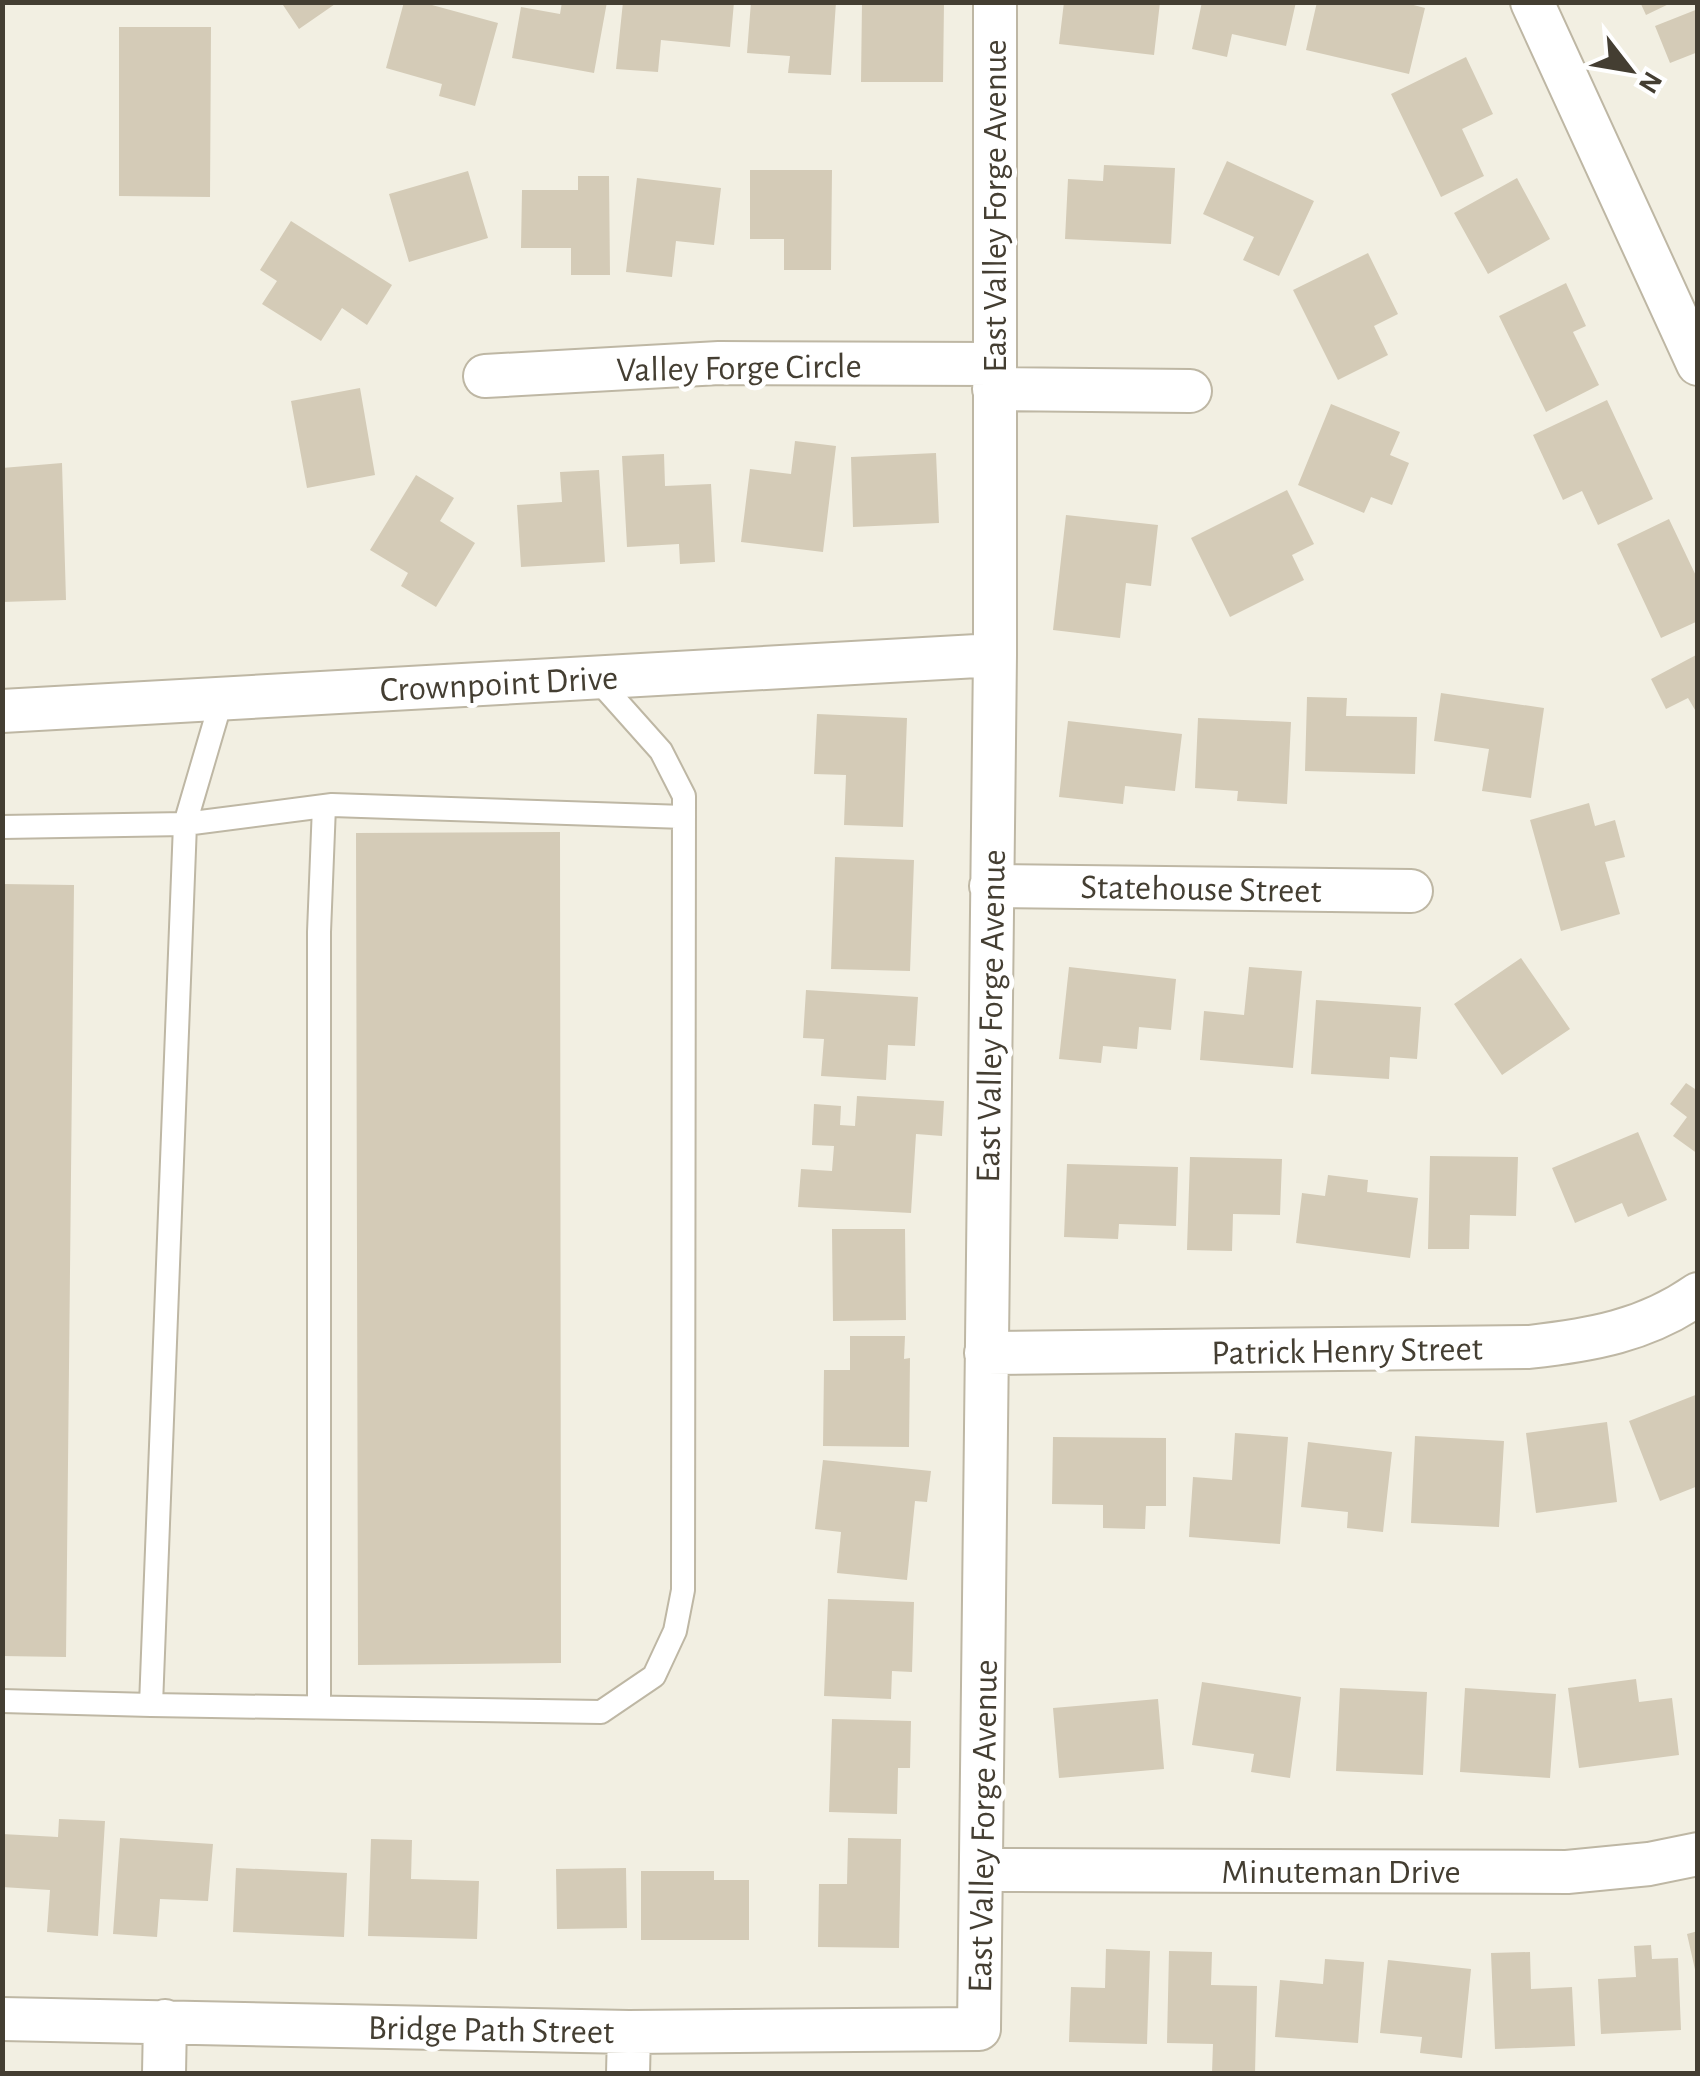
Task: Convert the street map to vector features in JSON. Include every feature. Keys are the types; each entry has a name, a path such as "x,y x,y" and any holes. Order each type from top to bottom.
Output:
{"street":[{"name":"East Valley Forge Avenue","path":"979,2029 994,655 995,2"},
{"path":"1532,2 1698,364"},
{"name":"Valley Forge Circle","path":"485,376 719,362 1190,392"},
{"name":"Crownpoint Drive","path":"2,711 994,655"},
{"name":"Statehouse Street","path":"991,886 1412,891"},
{"name":"Patrick Henry Street","path":"986,1353 1529,1347 1597,1339 1645,1323 1698,1294"},
{"name":"Minuteman Drive","path":"983,1870 1567,1872 1649,1864 1698,1854"},
{"name":"Bridge Path Street","path":"2,2019 164,2021 629,2053 979,2029"},
{"path":"164,2021 164,2074"}],"lane":[{"path":"2,1701 602,1712 654,1676 675,1630 683,1590 684,796 660,751 595,678"},
{"path":"151,1705 185,824 222,698"},
{"path":"2,827 185,824 324,806 684,817"},
{"path":"318,1707 320,932 324,806"}],"building":[{"path":"281,2 338,2 299,29"},
{"path":"404,2 421,2 498,23 475,106 439,96 442,84 386,68"},
{"path":"562,2 607,2 594,73 512,58 521,7 560,14"},
{"path":"623,2 734,2 730,47 661,40 658,72 616,69"},
{"path":"751,2 836,2 831,75 788,73 790,56 747,53"},
{"path":"862,2 944,2 943,82 861,82"},
{"path":"1064,2 1160,2 1154,55 1059,44"},
{"path":"1202,2 1296,2 1286,46 1232,34 1227,57 1192,49"},
{"path":"1317,2 1402,2 1425,8 1409,74 1306,50"},
{"path":"1640,2 1673,2 1646,15"},
{"path":"1698,9 1698,52 1670,63 1655,26"},
{"path":"119,27 211,27 210,197 119,196"},
{"path":"1466,57 1493,114 1462,129 1484,176 1441,197 1391,94"},
{"path":"1227,161 1314,201 1279,276 1243,260 1254,237 1203,214"},
{"path":"1104,165 1175,168 1171,244 1065,239 1068,179 1103,181"},
{"path":"750,170 832,170 831,270 784,270 784,239 750,239"},
{"path":"468,171 488,238 409,262 389,194"},
{"path":"578,176 609,176 610,275 571,275 571,248 521,248 522,190 578,190"},
{"path":"637,178 721,188 714,245 676,241 672,277 626,272"},
{"path":"1517,178 1550,239 1488,274 1454,213"},
{"path":"291,221 392,285 367,325 342,308 321,341 262,304 277,281 260,270"},
{"path":"1368,253 1398,314 1374,326 1388,355 1338,380 1293,290"},
{"path":"1566,283 1586,326 1573,332 1599,385 1546,412 1499,316"},
{"path":"360,388 375,475 307,488 291,401"},
{"path":"1607,400 1653,499 1598,525 1582,491 1563,500 1533,435"},
{"path":"1331,404 1400,432 1390,455 1409,463 1392,505 1371,497 1364,513 1298,485"},
{"path":"795,441 836,446 823,552 741,542 750,469 791,474"},
{"path":"936,453 939,523 853,527 851,457"},
{"path":"664,454 665,486 711,484 715,562 680,564 679,544 627,547 622,456"},
{"path":"62,463 66,600 2,602 2,468"},
{"path":"599,470 605,562 521,567 517,505 562,502 560,472"},
{"path":"416,475 454,498 440,521 475,543 436,607 401,586 408,573 370,550"},
{"path":"1287,490 1314,544 1292,555 1304,580 1230,617 1191,538"},
{"path":"1066,515 1158,525 1151,586 1126,583 1120,638 1053,630"},
{"path":"1669,519 1698,580 1698,621 1661,638 1617,544"},
{"path":"1698,654 1698,715 1688,698 1666,709 1651,679"},
{"path":"1441,693 1544,708 1531,798 1482,791 1489,749 1434,741"},
{"path":"1307,697 1347,698 1346,716 1417,717 1415,774 1305,771"},
{"path":"817,714 907,718 903,827 844,825 846,775 814,774"},
{"path":"1198,718 1291,722 1287,804 1237,801 1238,791 1195,788"},
{"path":"1068,721 1182,734 1175,791 1125,786 1123,804 1059,797"},
{"path":"1589,803 1595,826 1615,820 1625,857 1605,862 1620,914 1561,931 1530,820"},
{"path":"560,832 561,1663 358,1665 356,833"},
{"path":"835,857 914,860 910,971 831,969"},
{"path":"2,884 74,885 66,1657 2,1656"},
{"path":"1521,958 1570,1029 1502,1075 1454,1004"},
{"path":"1069,967 1176,979 1171,1030 1139,1027 1137,1049 1103,1046 1101,1063 1059,1059"},
{"path":"1249,967 1302,971 1293,1068 1200,1060 1204,1011 1244,1015"},
{"path":"806,990 918,997 915,1046 888,1045 886,1080 821,1076 824,1039 803,1038"},
{"path":"1316,1000 1421,1007 1417,1059 1390,1057 1389,1079 1311,1074"},
{"path":"1686,1083 1698,1091 1698,1154 1673,1136 1687,1117 1670,1104"},
{"path":"857,1096 944,1101 942,1136 916,1134 911,1213 798,1207 801,1169 832,1171 834,1146 812,1145 814,1104 841,1106 840,1125 855,1126"},
{"path":"1638,1132 1667,1200 1628,1217 1622,1203 1575,1223 1552,1168"},
{"path":"1430,1156 1518,1157 1516,1216 1470,1215 1469,1249 1428,1249"},
{"path":"1190,1157 1282,1159 1280,1215 1233,1214 1232,1251 1187,1250"},
{"path":"1067,1164 1178,1167 1176,1226 1119,1224 1118,1239 1064,1237"},
{"path":"1328,1175 1368,1180 1367,1192 1418,1198 1410,1258 1296,1243 1302,1193 1325,1196"},
{"path":"832,1229 905,1229 906,1320 833,1321"},
{"path":"850,1336 905,1336 904,1359 910,1358 909,1447 823,1446 824,1370 850,1370"},
{"path":"1698,1394 1698,1486 1660,1501 1629,1421"},
{"path":"1607,1422 1617,1502 1536,1513 1526,1433"},
{"path":"1235,1433 1288,1437 1280,1544 1189,1537 1193,1477 1232,1480"},
{"path":"1415,1436 1504,1441 1499,1527 1411,1523"},
{"path":"1053,1437 1166,1438 1166,1506 1146,1506 1145,1529 1103,1528 1103,1505 1052,1504"},
{"path":"1308,1442 1392,1452 1383,1532 1347,1528 1348,1512 1301,1507"},
{"path":"823,1460 931,1471 927,1502 915,1501 907,1580 837,1573 841,1532 815,1529"},
{"path":"828,1599 914,1602 912,1672 892,1671 891,1699 824,1696"},
{"path":"1636,1679 1639,1702 1672,1698 1679,1755 1579,1768 1568,1688"},
{"path":"1202,1682 1301,1697 1290,1778 1251,1772 1254,1754 1192,1745"},
{"path":"1340,1688 1427,1692 1423,1775 1336,1771"},
{"path":"1465,1688 1556,1694 1550,1778 1460,1772"},
{"path":"1158,1699 1164,1769 1059,1778 1053,1708"},
{"path":"832,1719 911,1721 910,1768 898,1768 897,1814 829,1812"},
{"path":"59,1819 105,1821 98,1936 47,1932 50,1890 2,1887 2,1834 58,1837"},
{"path":"120,1838 213,1844 208,1901 160,1899 157,1937 113,1934"},
{"path":"848,1838 901,1839 899,1948 818,1947 819,1884 847,1884"},
{"path":"371,1839 412,1840 411,1879 479,1881 477,1939 368,1936"},
{"path":"236,1868 347,1873 344,1937 233,1932"},
{"path":"626,1868 627,1928 557,1929 556,1869"},
{"path":"641,1871 714,1871 714,1880 749,1880 749,1940 641,1940"},
{"path":"1698,1931 1698,1974 1696,1974 1687,1934"},
{"path":"1651,1945 1652,1959 1678,1958 1681,2030 1601,2034 1598,1979 1636,1977 1634,1946"},
{"path":"1106,1949 1150,1951 1147,2044 1069,2042 1071,1987 1105,1988"},
{"path":"1169,1951 1212,1952 1211,1985 1257,1986 1255,2074 1212,2073 1213,2044 1167,2043"},
{"path":"1530,1952 1531,1989 1572,1987 1575,2046 1495,2049 1491,1953"},
{"path":"1325,1959 1364,1962 1358,2043 1275,2037 1280,1980 1323,1984"},
{"path":"1388,1960 1471,1969 1462,2058 1420,2053 1422,2037 1380,2033"}]}
